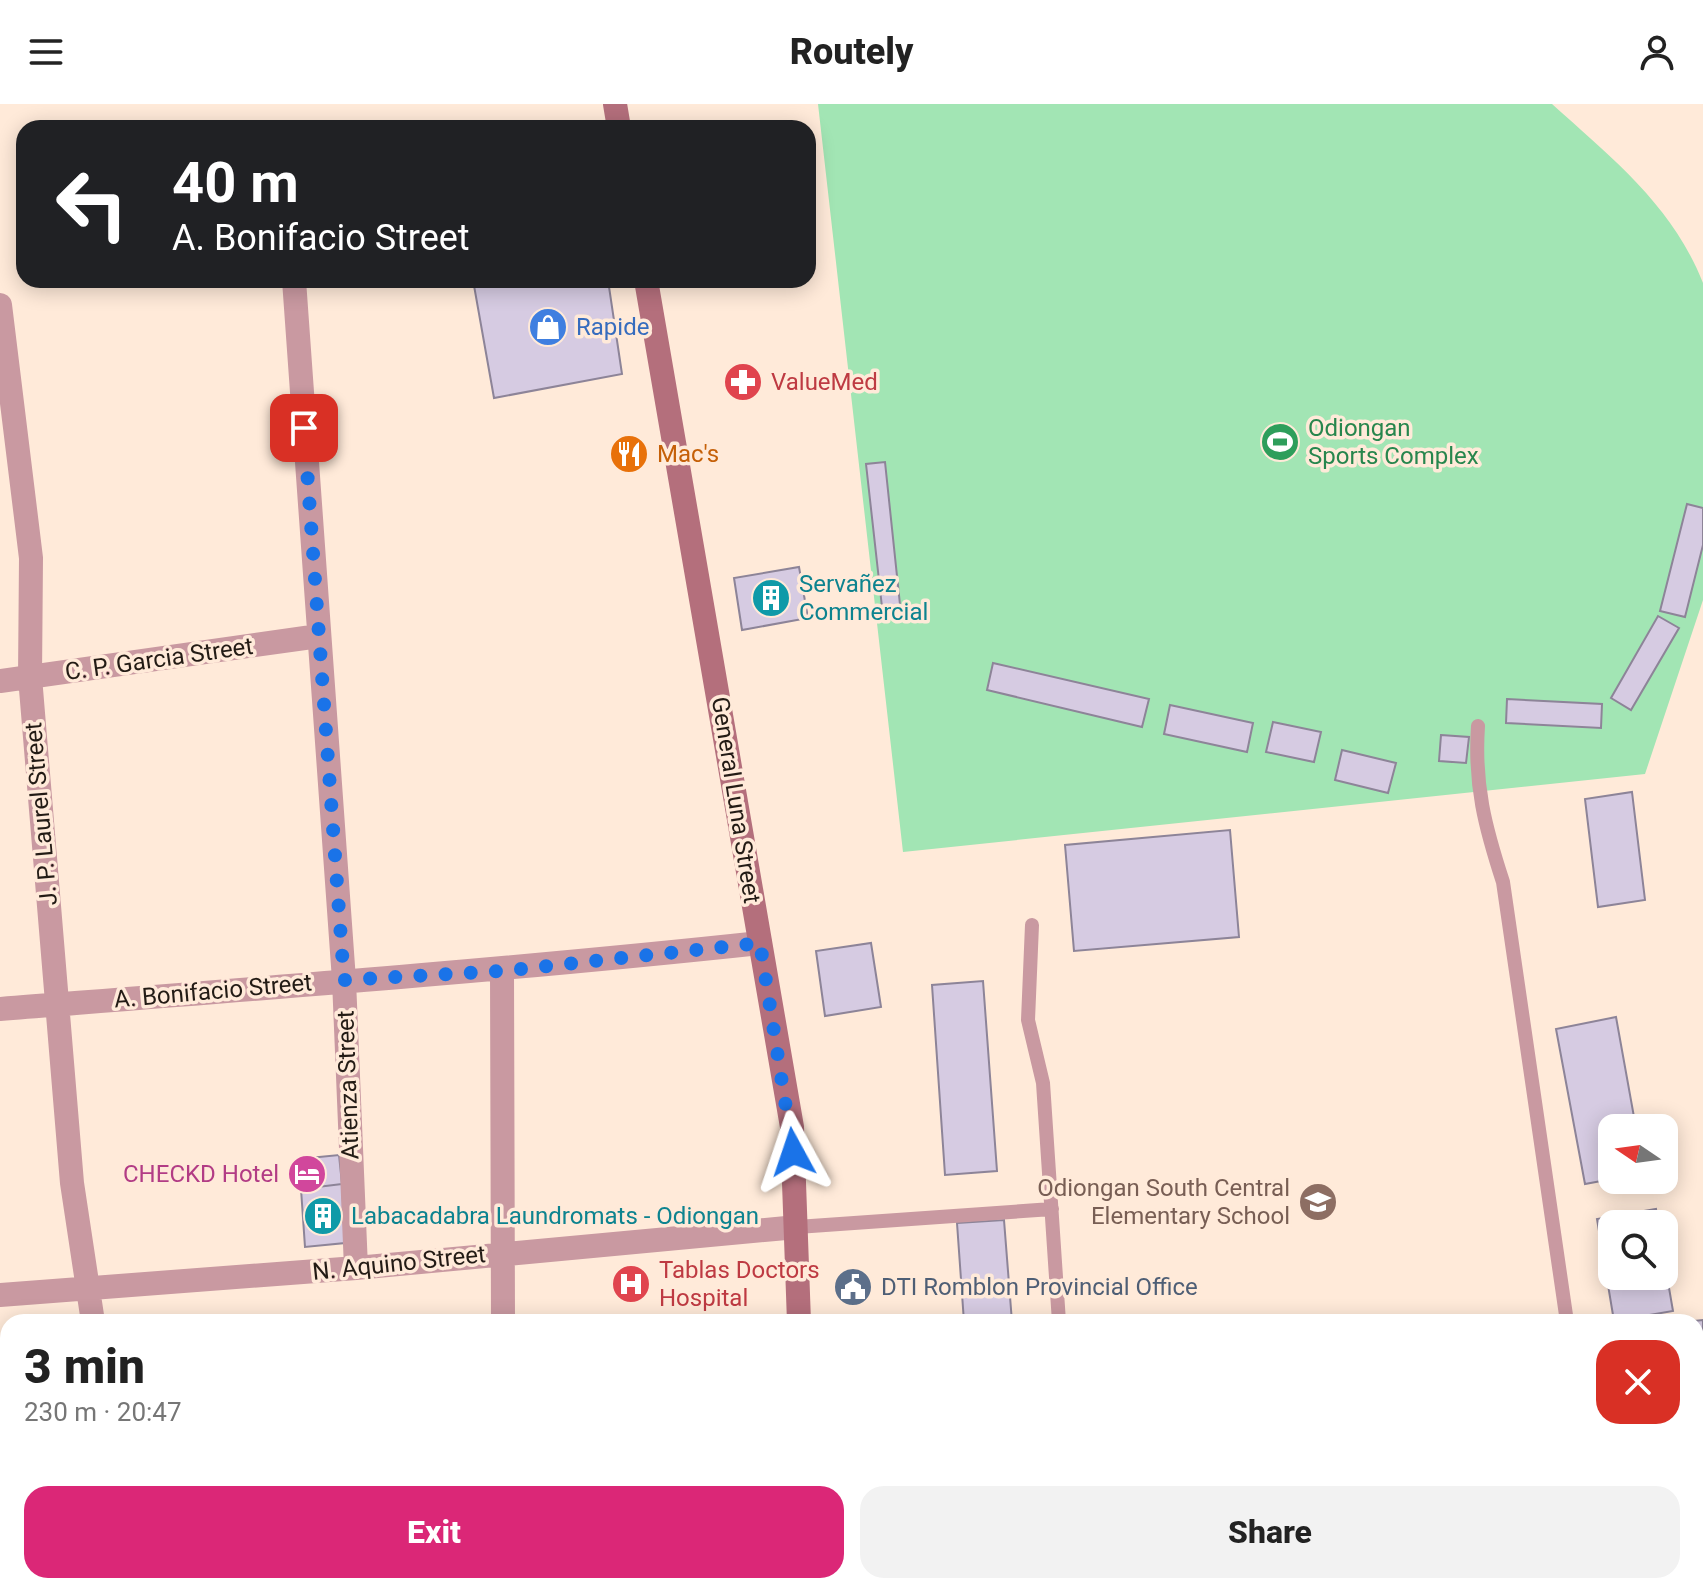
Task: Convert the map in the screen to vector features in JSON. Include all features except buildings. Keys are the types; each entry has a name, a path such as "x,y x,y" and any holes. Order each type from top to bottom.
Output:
{"main road":[{"name":"General Luna Street","path":"647,288 792,1127 799,1314"}],"street":[{"name":"Atienza Street","path":"295,288 344,980 356,1268"},
{"name":"J. P. Laurel Street","path":"0,305 31,558 30,677 72,1183 92,1314"},
{"name":"C. P. Garcia Street","path":"0,681 319,636"},
{"name":"A. Bonifacio Street","path":"0,1009 344,980 502,971 760,943"},
{"path":"502,971 503,1314"},
{"name":"N. Aquino Street","path":"0,1295 356,1268 797,1227"}],"lane":[{"path":"1478,726 1477,767 1486,836 1503,882 1566,1314"},
{"path":"1032,925 1028,1020 1043,1083 1059,1314"},
{"path":"797,1227 1052,1209"}],"green space":[{"name":"Odiongan Sports Complex","path":"818,104 1552,104 1618,164 1658,207 1690,255 1703,283 1703,600 1645,774 903,852"}],"place":[{"name":"Rapide","path":"548,327"},
{"name":"ValueMed","path":"743,382"},
{"name":"Odiongan Sports Complex","path":"1280,442"},
{"name":"Mac's","path":"629,454"},
{"name":"Servañez Commercial","path":"771,598"},
{"name":"CHECKD Hotel","path":"307,1174"},
{"name":"Odiongan South Central Elementary School","path":"1318,1202"},
{"name":"Labacadabra Laundromats - Odiongan","path":"323,1216"},
{"name":"Tablas Doctors Hospital","path":"631,1284"},
{"name":"DTI Romblon Provincial Office","path":"853,1287"}],"route":[{"path":"304,428 344,980 502,971 760,943 792,1127 793,1152"}]}
